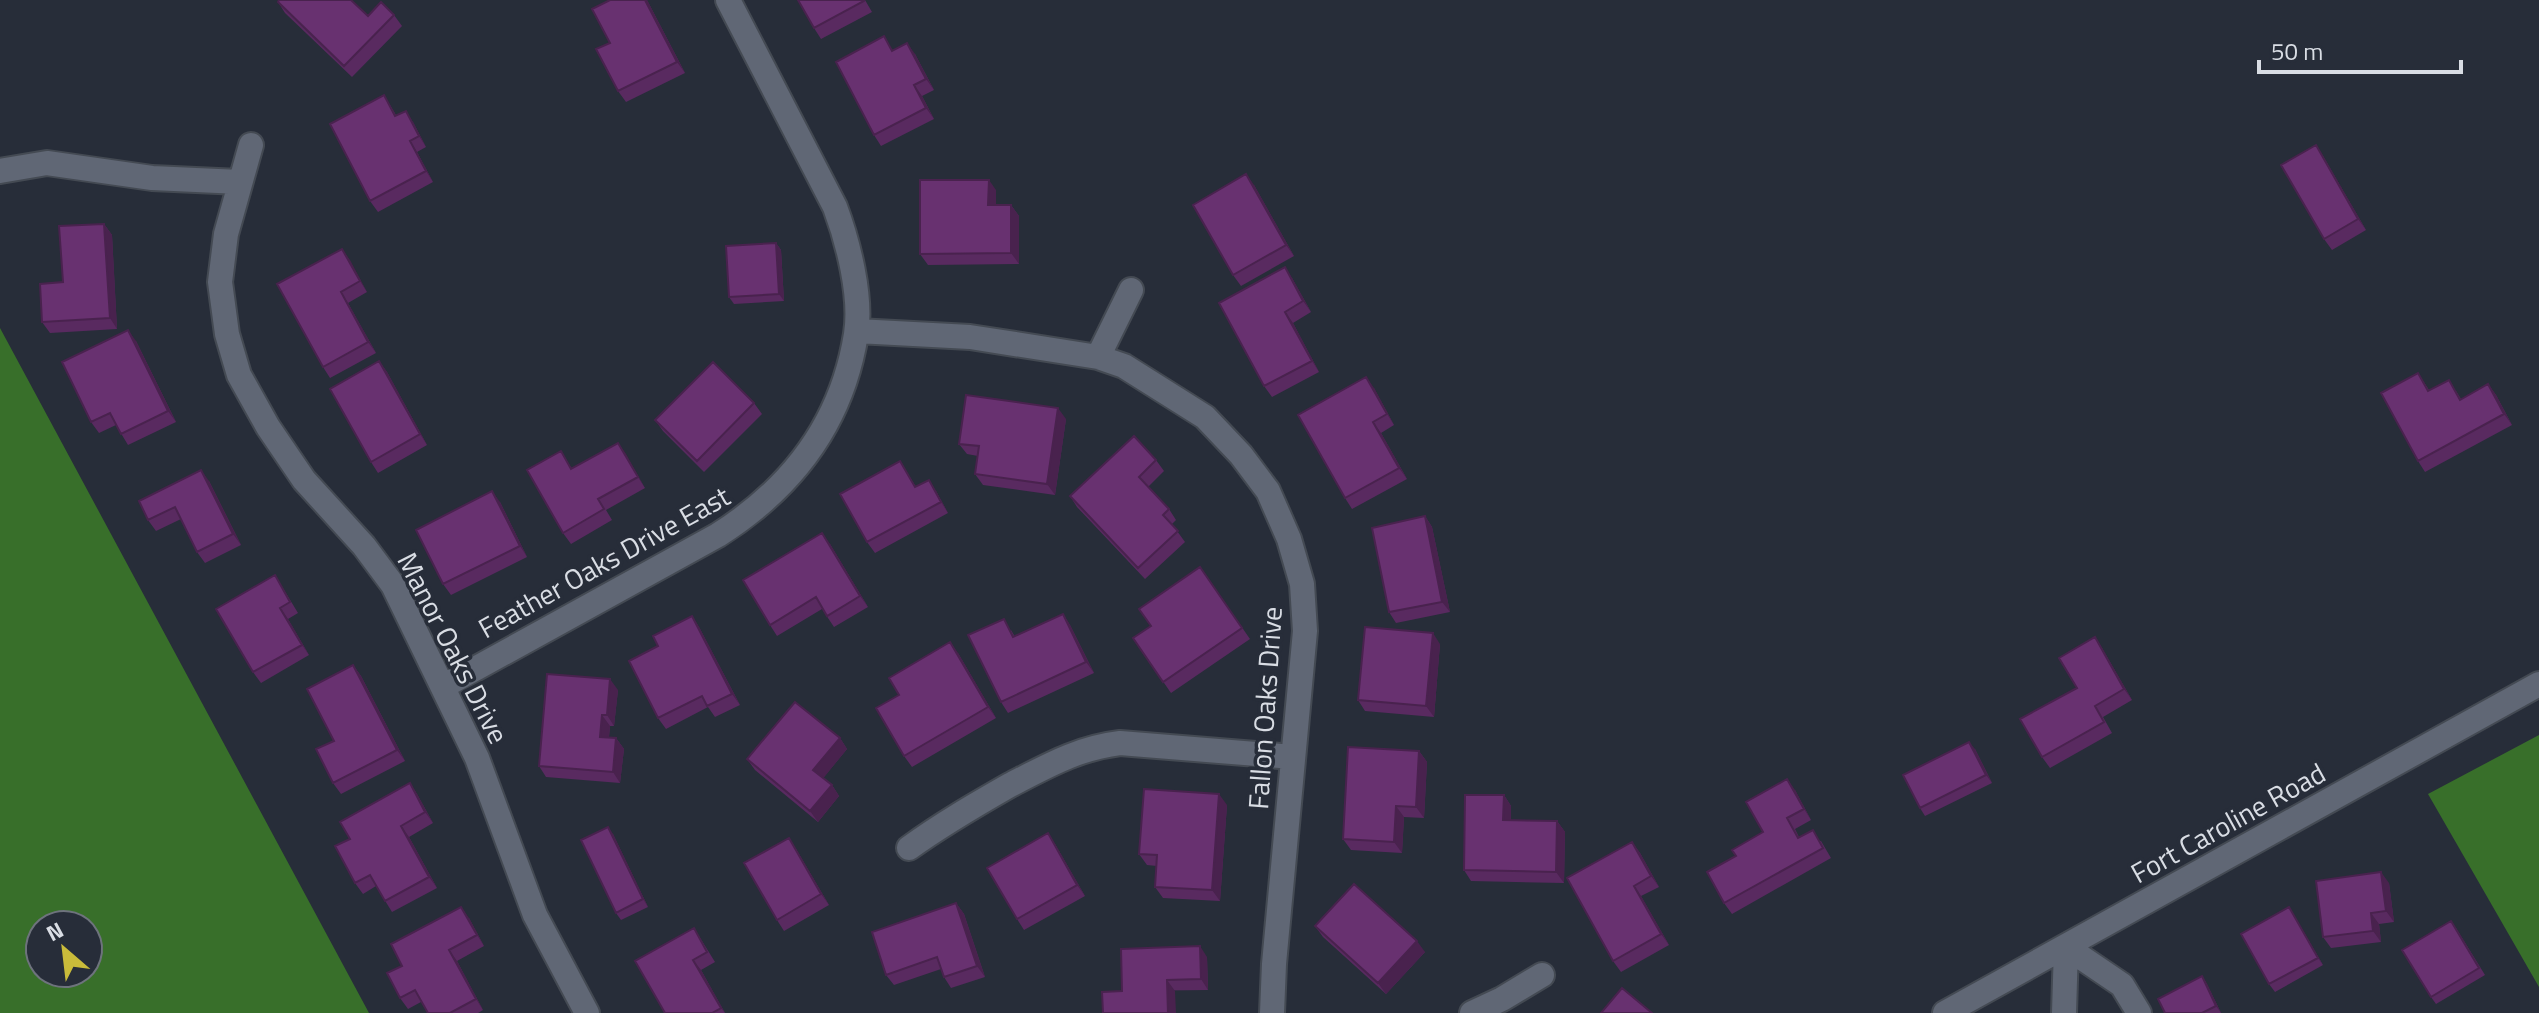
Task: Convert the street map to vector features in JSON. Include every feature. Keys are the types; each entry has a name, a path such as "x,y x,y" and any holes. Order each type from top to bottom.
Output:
{"street":[{"name":"Feather Oaks Drive East","path":"444,686 751,514 780,488 817,441 835,409 857,331 854,278 846,238 835,207 728,0"},
{"name":"Manor Oaks Drive","path":"251,145 226,234 220,282 227,334 239,375 268,427 304,480 364,546 393,585 477,758 535,915 587,1013"},
{"path":"0,171 47,163 152,178 240,182"},
{"path":"1098,357 1131,290"},
{"name":"Fallon Oaks Drive","path":"857,331 970,337 1098,357 1124,366 1205,417 1241,455 1268,491 1289,539 1302,584 1305,631 1272,1013"},
{"name":"Fort Caroline Road","path":"1945,1013 2539,684"},
{"path":"909,848 946,820 1064,756 1096,746 1120,743 1293,757"},
{"path":"2064,1013 2066,947"},
{"path":"2066,947 2122,985 2139,1013"},
{"path":"1472,1013 1542,975"}],"green space":[{"path":"0,328 369,1013 0,1013"},
{"path":"2539,735 2539,987 2428,794"}],"building":[{"path":"279,0 351,0 368,16 381,2 394,15 344,66"},
{"path":"610,0 645,0 677,62 618,91 596,49 610,43 592,9"},
{"path":"798,0 864,0 864,1 814,28"},
{"path":"884,36 892,51 907,43 926,79 914,85 926,108 874,135 836,62"},
{"path":"384,95 395,116 406,111 419,136 410,141 426,171 370,201 330,124"},
{"path":"2316,145 2358,219 2324,239 2281,165"},
{"path":"1246,174 1286,245 1233,275 1193,205"},
{"path":"920,180 989,180 988,205 1011,205 1011,253 920,254"},
{"path":"104,224 110,318 42,322 40,284 63,282 59,226"},
{"path":"776,243 779,294 729,297 726,246"},
{"path":"342,249 360,281 341,292 368,342 323,367 277,284"},
{"path":"1285,267 1303,301 1285,312 1312,361 1264,386 1219,303"},
{"path":"128,330 168,411 121,434 110,413 91,422 62,362"},
{"path":"379,361 420,434 371,462 330,389"},
{"path":"713,362 754,403 697,461 655,420"},
{"path":"2418,373 2428,391 2449,380 2460,400 2488,384 2504,414 2418,461 2381,393"},
{"path":"1366,377 1387,414 1373,422 1399,468 1345,498 1298,415"},
{"path":"966,395 1058,408 1047,484 975,474 979,446 959,444"},
{"path":"1134,436 1156,460 1139,477 1169,509 1163,515 1178,531 1138,568 1070,496"},
{"path":"618,443 638,477 598,499 604,509 563,533 527,470 561,451 571,469"},
{"path":"900,461 915,487 929,480 941,502 867,542 840,494"},
{"path":"201,470 233,534 197,552 175,507 148,520 139,501"},
{"path":"492,491 520,546 443,584 416,530"},
{"path":"1425,516 1442,602 1389,612 1372,528"},
{"path":"822,533 860,596 827,616 816,597 770,625 743,580"},
{"path":"1200,567 1242,628 1163,682 1133,638 1151,626 1139,609"},
{"path":"275,575 290,602 280,608 302,645 253,672 216,609"},
{"path":"1063,614 1086,662 1001,702 968,635 1004,619 1013,637"},
{"path":"692,616 732,694 707,706 702,696 658,718 629,661 658,646 653,636"},
{"path":"1365,627 1433,633 1426,706 1358,700"},
{"path":"2095,637 2124,689 2095,706 2104,722 2042,757 2020,719 2077,688 2059,658"},
{"path":"950,642 988,707 904,756 876,708 899,695 889,678"},
{"path":"353,665 397,750 333,783 316,749 334,741 307,689"},
{"path":"547,674 610,679 607,715 602,715 600,737 616,738 613,772 539,766"},
{"path":"795,702 840,738 813,770 832,785 810,811 747,759"},
{"path":"1969,742 1986,775 1920,808 1903,775"},
{"path":"1348,747 1419,751 1416,807 1396,806 1394,842 1343,839"},
{"path":"1787,779 1804,809 1787,818 1798,838 1813,830 1823,848 1724,903 1707,872 1736,856 1732,850 1763,832 1746,802"},
{"path":"410,783 425,812 401,826 429,877 385,901 370,875 355,883 335,846 350,839 340,822"},
{"path":"1144,789 1219,794 1212,890 1155,887 1157,855 1139,854"},
{"path":"1465,795 1504,795 1503,820 1557,821 1556,872 1464,870"},
{"path":"608,827 643,899 616,913 581,840"},
{"path":"1048,833 1077,885 1017,919 987,868"},
{"path":"789,838 821,894 777,920 744,863"},
{"path":"1632,842 1651,876 1634,886 1661,934 1613,961 1567,878"},
{"path":"2381,872 2386,911 2371,913 2373,931 2323,937 2316,881"},
{"path":"1354,884 1417,941 1378,983 1315,926"},
{"path":"956,903 977,966 944,977 937,957 886,975 872,932"},
{"path":"461,907 477,935 449,950 476,999 450,1013 428,1013 415,990 400,998 387,973 402,966 391,944"},
{"path":"2289,907 2318,958 2269,984 2241,934"},
{"path":"2451,921 2479,968 2431,997 2402,950"},
{"path":"694,928 707,952 693,960 721,1008 712,1013 665,1013 635,961"},
{"path":"1200,946 1201,979 1167,980 1168,1013 1103,1013 1102,992 1122,991 1121,949"},
{"path":"2202,976 2216,1006 2202,1013 2165,1013 2158,999"},
{"path":"1622,988 1652,1013 1601,1013"}]}
